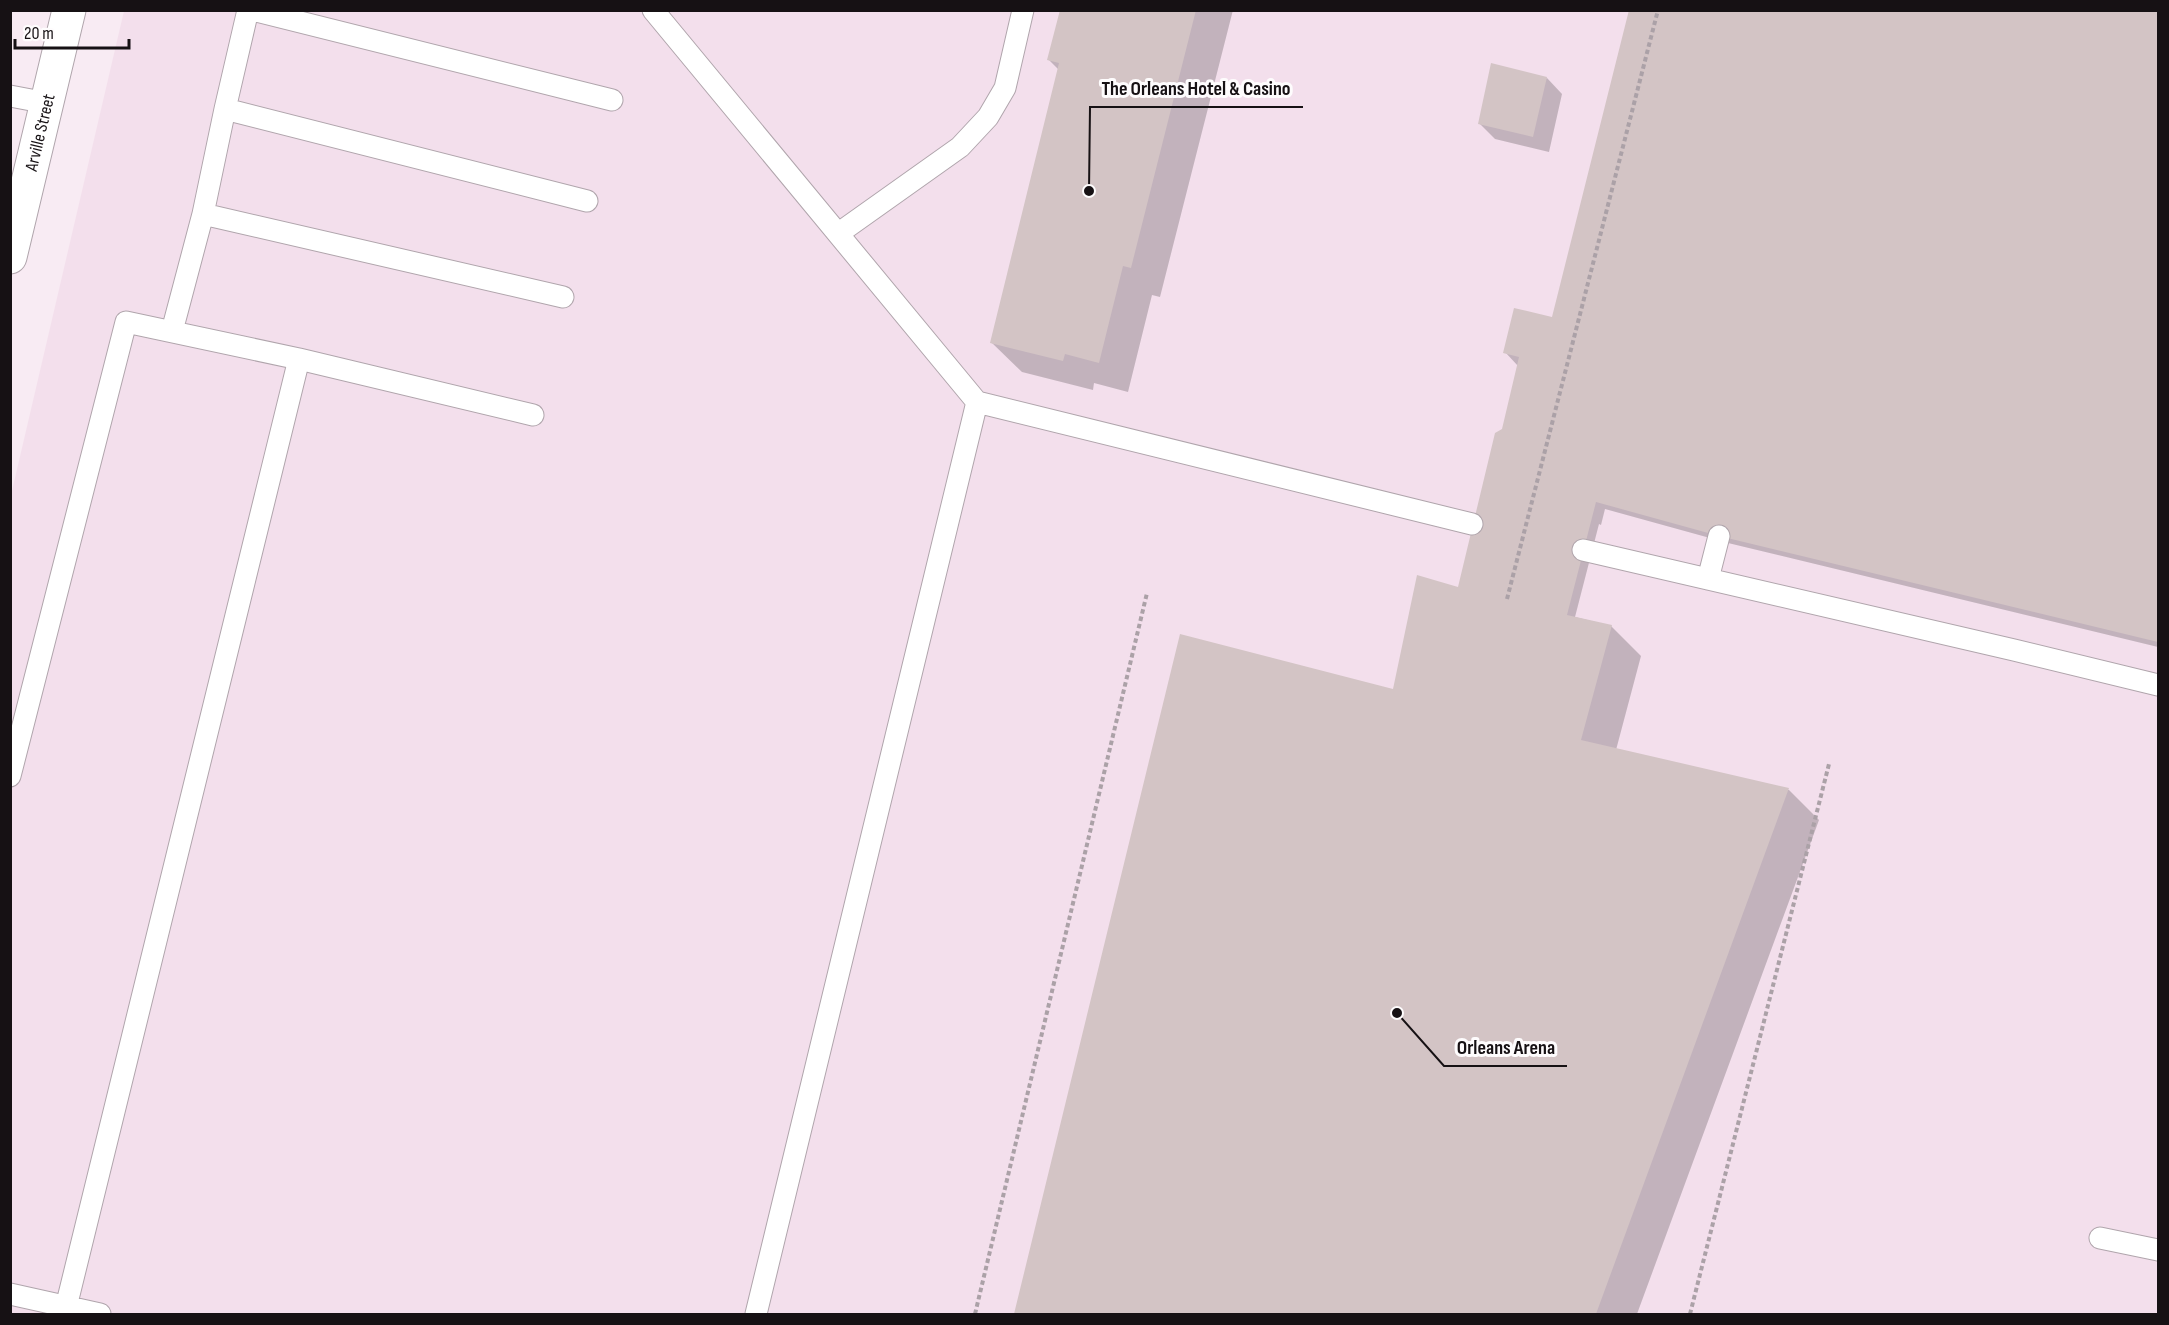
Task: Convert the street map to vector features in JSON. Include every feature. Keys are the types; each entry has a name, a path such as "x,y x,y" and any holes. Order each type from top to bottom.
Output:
{"main road":[{"name":"Arville Street","path":"10,257 69,10"}],"lane":[{"path":"172,331 250,10 612,100"},
{"path":"653,10 977,402 1472,525"},
{"path":"838,233 960,147 988,117 1005,88 1023,10"},
{"path":"10,96 47,103"},
{"path":"225,110 586,201"},
{"path":"202,214 562,297"},
{"path":"10,776 126,322 299,359 533,415"},
{"path":"66,1306 299,359"},
{"path":"756,1314 977,402"},
{"path":"1708,579 1719,536"},
{"path":"1583,550 2158,685"},
{"path":"2100,1238 2158,1250"},
{"path":"10,1294 100,1314"}],"path":[{"path":"1507,599 1658,10"},
{"path":"975,1314 1147,593"},
{"path":"1690,1314 1829,764"}],"shaded area":[{"path":"124,11 2158,11 2158,1314 11,1314 11,495"}],"building":[{"path":"1060,10 1196,10 1131,268 1123,266 1099,363 1065,354 1063,361 990,343 1059,63 1047,60"},
{"path":"1629,10 2158,10 2158,642 1719,536 1596,502 1567,615 1612,625 1581,740 1789,788 1596,1314 1014,1314 1180,634 1393,689 1417,575 1458,587 1495,433 1502,429 1519,357 1503,353 1514,308 1552,317"},
{"path":"1491,63 1547,77 1533,137 1478,124"}],"place":[{"name":"The Orleans Hotel & Casino","path":"1089,191"},
{"name":"Orleans Arena","path":"1397,1013"}]}
